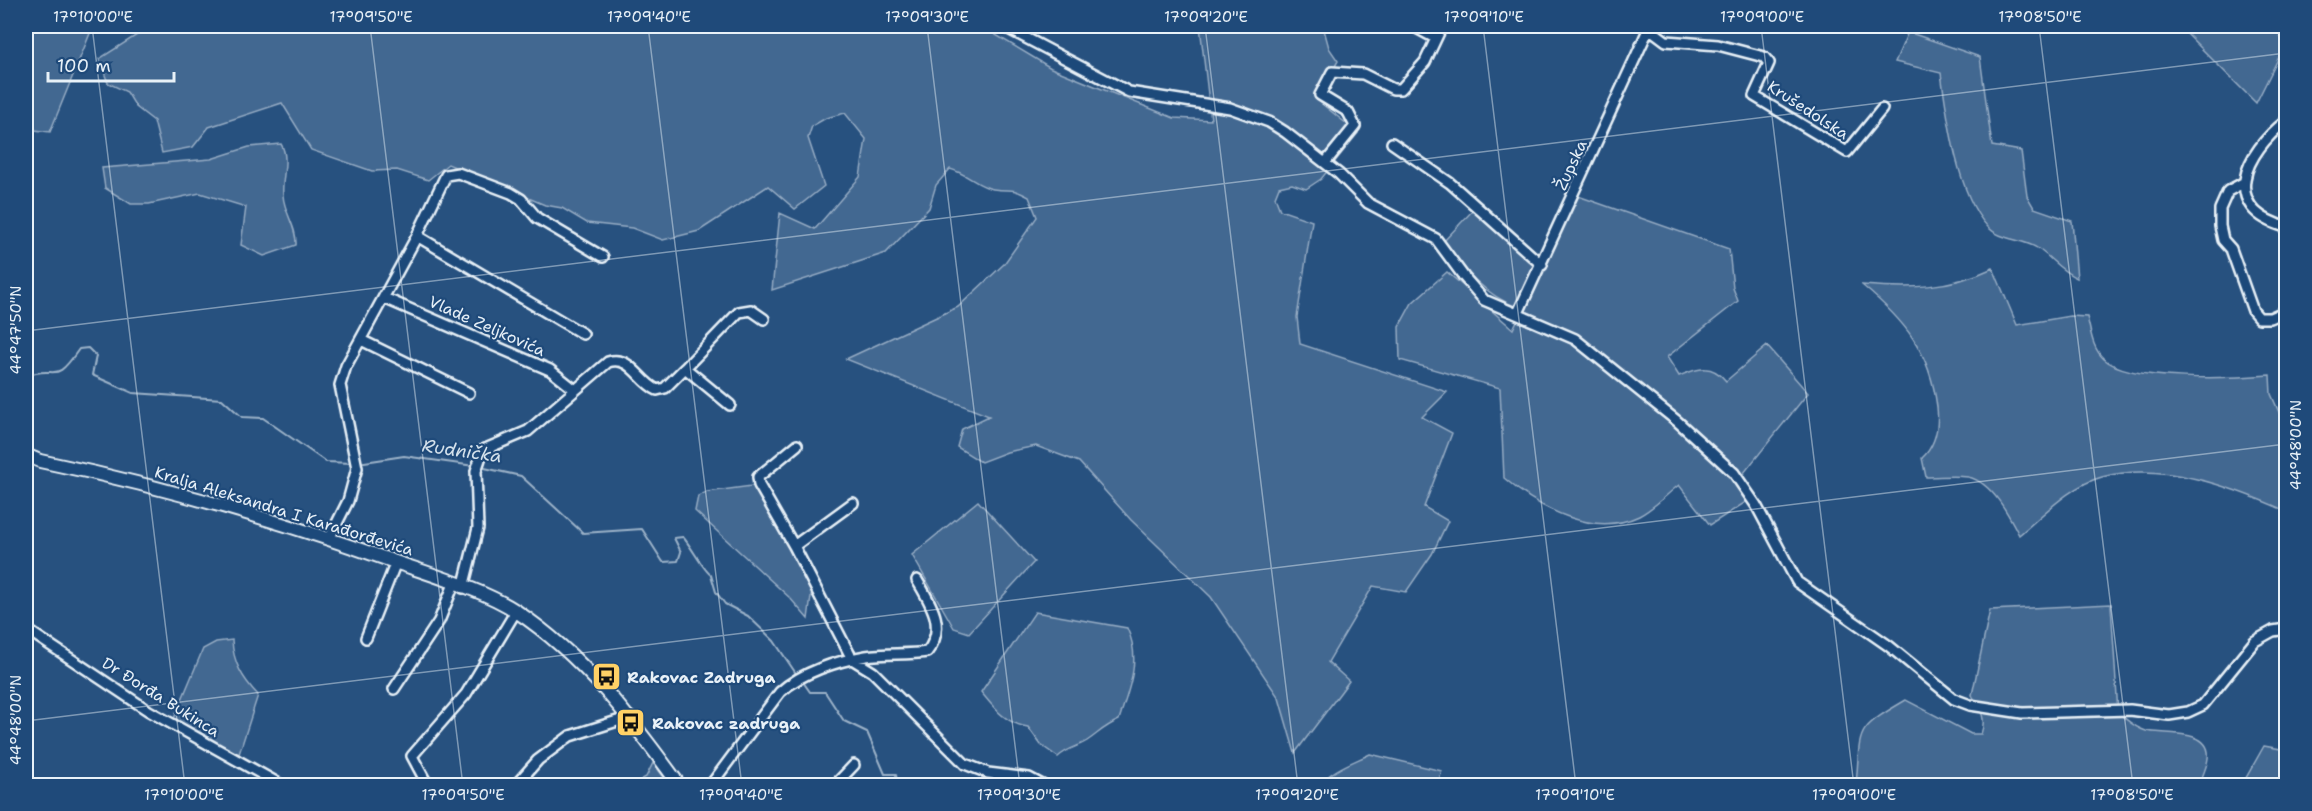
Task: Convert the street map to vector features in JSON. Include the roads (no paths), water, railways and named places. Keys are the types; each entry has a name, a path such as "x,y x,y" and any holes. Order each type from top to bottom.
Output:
{"street":[{"path":"1003,26 1129,92 1230,108 1269,122 1325,163 1368,202 1436,239 1464,278 1484,300 1575,339 1677,421 1734,473 1756,505 1797,582 1889,646 1954,699 1970,705 2022,713 2130,710 2169,715 2188,712 2203,705 2254,641 2273,631 2286,629"},
{"path":"1413,26 1435,39"},
{"path":"1325,163 1355,126 1348,112 1320,95 1332,72 1363,74 1393,89 1401,89 1425,62 1442,26"},
{"name":"Krušedolska","path":"1647,27 1666,41 1718,45 1764,57 1769,63 1755,96 1847,152 1882,109"},
{"name":"Župska","path":"1518,313 1542,265 1647,27"},
{"path":"2286,121 2266,137 2244,174 2243,183 2250,204 2270,222 2286,227"},
{"path":"1392,142 1450,183 1542,265"},
{"path":"329,539 348,501 357,464 340,385 346,366 417,236 446,175 458,173 511,193 521,199 537,218 603,257"},
{"path":"2243,183 2228,191 2220,209 2223,240 2231,249 2253,311 2259,318 2270,318 2286,311"},
{"path":"417,236 583,334"},
{"name":"Vlade Zeljkovića","path":"384,298 549,370 574,389"},
{"path":"394,689 434,630 458,586 478,528 476,471 483,450 489,445 528,431 608,362 618,359 624,361 649,386 657,390 665,388 739,312 751,309 764,319"},
{"path":"361,340 469,393"},
{"path":"686,368 730,405"},
{"path":"797,445 758,477 759,485 794,546 852,659 873,672 965,764 997,775 1029,778 1044,786"},
{"name":"Kralja Aleksandra I Karađorđevića","path":"26,455 40,461 204,500 329,539 396,562 516,611 591,674 630,717 680,786"},
{"path":"794,546 853,503"},
{"path":"366,638 396,562"},
{"path":"710,786 780,692 802,674 852,659 927,651 936,641 938,628 934,609 917,580"},
{"path":"428,786 412,756 466,694 516,611"},
{"name":"Dr Đorđa Bukinca","path":"26,629 148,711 284,786"},
{"path":"515,786 538,760 570,736 630,717"},
{"path":"834,786 854,765"}],"waterway":[{"name":"Rudnička","path":"26,376 59,371 79,349 88,348 96,356 92,375 133,393 222,399 242,417 263,418 326,462 352,463"},
{"name":"Rudnička","path":"26,389 30,392 31,399 26,404"},
{"name":"Rudnička","path":"358,463 404,456 474,466"},
{"name":"Rudnička","path":"480,467 521,476 583,533 642,529 663,562 678,561 681,552 674,538 683,537 711,575 716,592 725,604 748,616 774,641 797,675"},
{"name":"Rudnička","path":"801,679 810,692 825,692 844,721 867,732 885,774 896,774 897,786"}],"place":[{"name":"Rakovac Zadruga","path":"606,677"},
{"name":"Rakovac zadruga","path":"631,723"}]}
